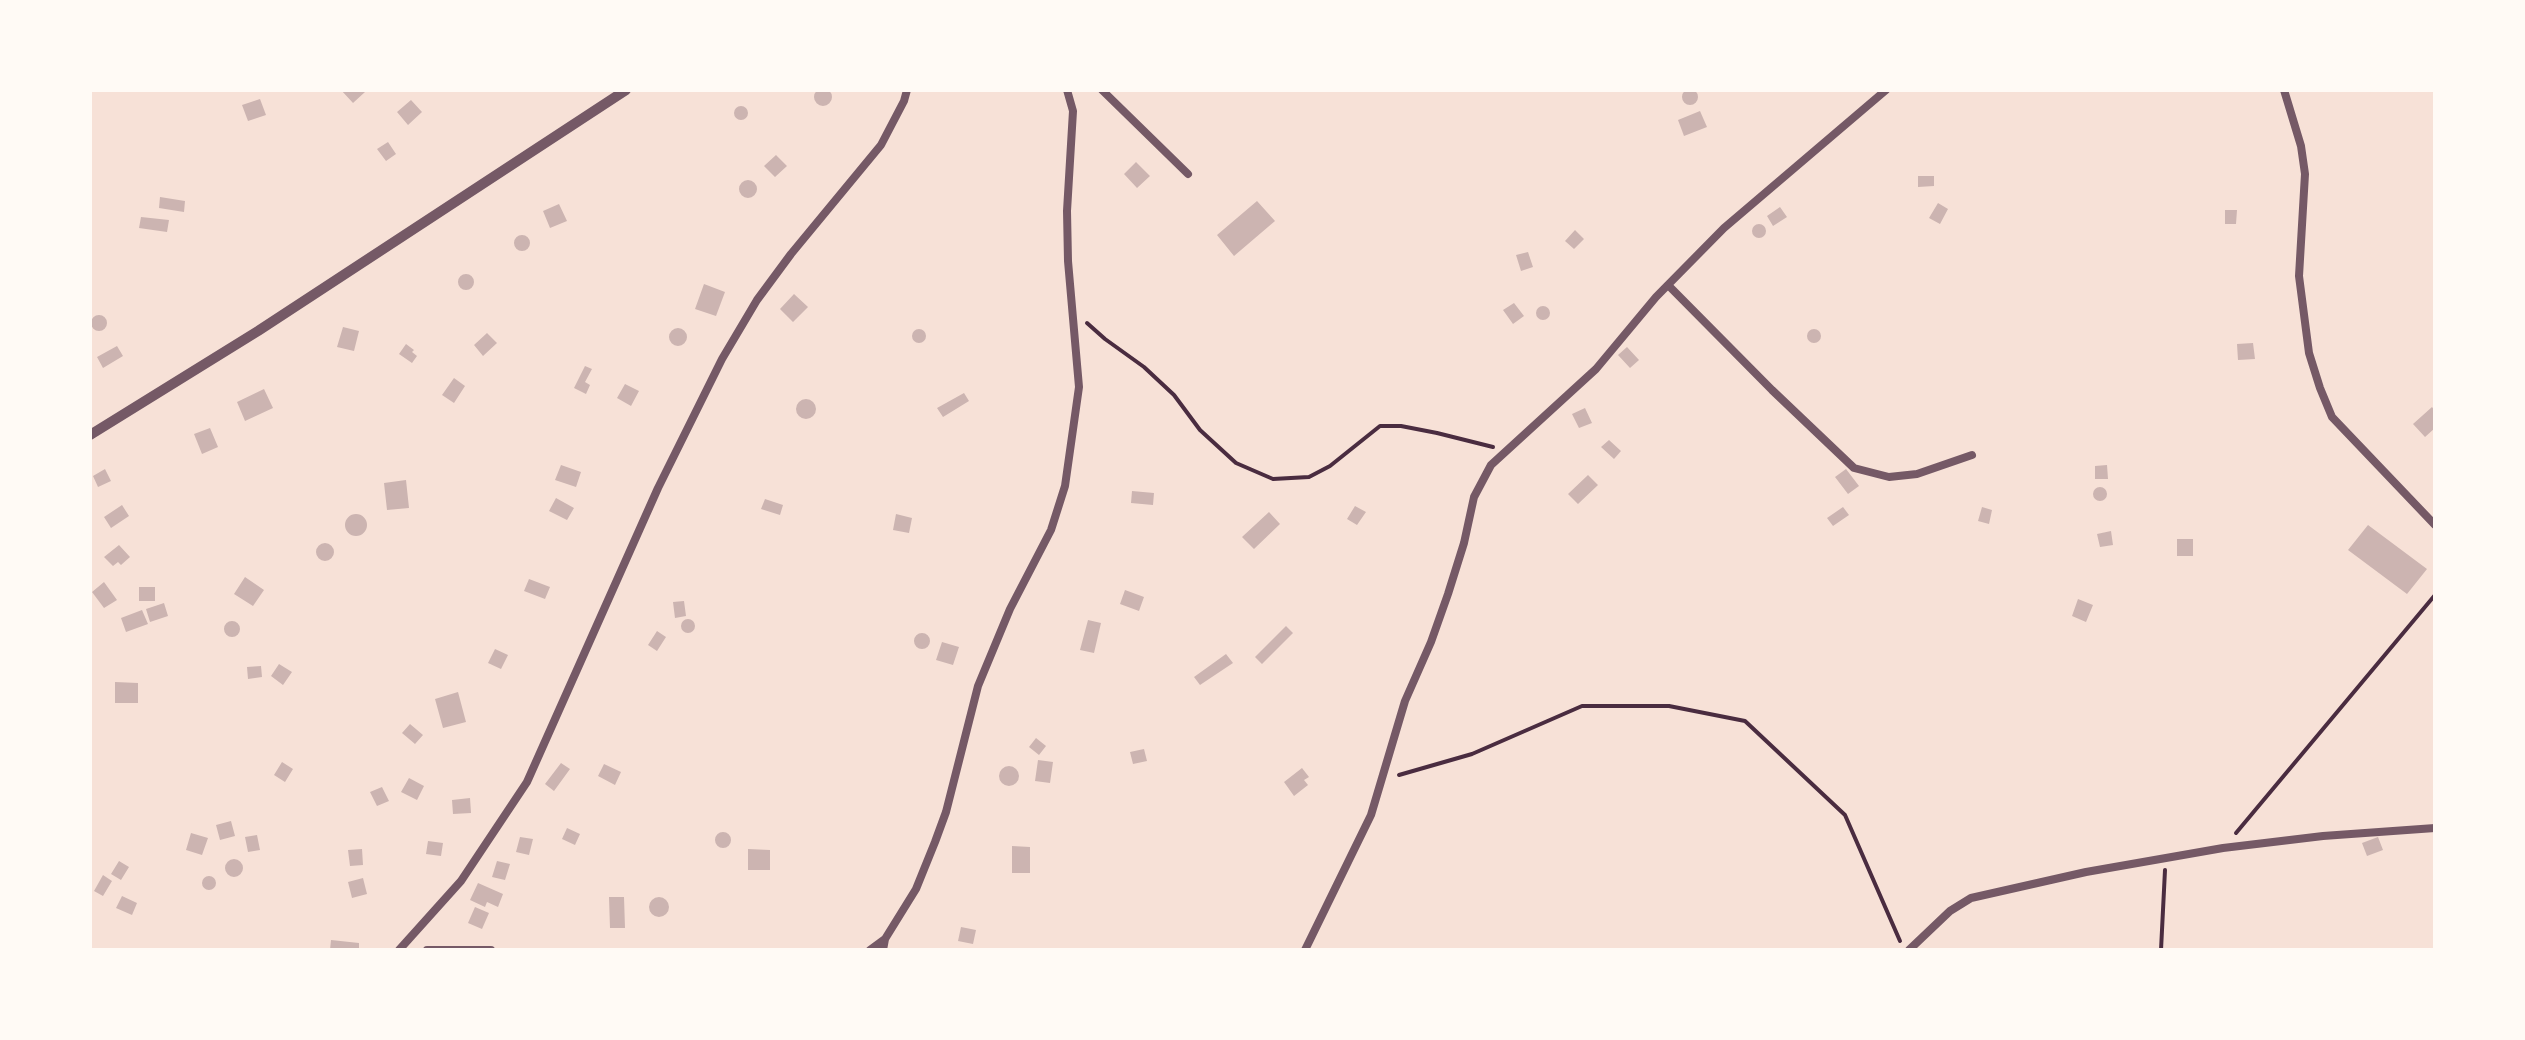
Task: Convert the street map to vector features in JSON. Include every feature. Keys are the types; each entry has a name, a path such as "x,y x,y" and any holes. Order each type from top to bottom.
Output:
{"street":[{"path":"90,435 258,332 626,90"},
{"path":"399,950 461,882 527,782 651,503 722,360 757,300 791,254 882,145 908,90"},
{"path":"883,950 885,939 916,889 935,842 978,686 1010,609 1051,530 1064,486 1079,388 1068,262 1073,111 1067,90"},
{"path":"1102,90 1188,174"},
{"path":"1305,950 1370,814 1406,701 1448,594 1474,496 1491,465 1596,369 1668,285 1724,228 1886,90"},
{"path":"2284,90 2305,174 2299,276 2309,353 2320,388 2332,417 2435,524"},
{"path":"1668,285 1854,468 1888,477 1917,474 1972,454"},
{"path":"1906,950 1950,911 1972,898 2086,872 2223,848 2435,828"},
{"path":"870,950 885,939"},
{"path":"427,950 490,950"}],"path":[{"path":"1073,304 1105,339 1174,395 1200,430 1236,463 1274,479 1309,478 1380,426 1438,432 1507,451"},
{"path":"2223,848 2435,595"},
{"path":"1383,779 1472,754 1582,706 1669,706 1745,721 1845,815 1906,950"},
{"path":"2161,950 2164,858"}],"building":[{"path":"823,88 832,97 823,106 814,97"},
{"path":"1690,89 1698,97 1690,105 1682,97"},
{"path":"341,90 363,90 365,92 353,103"},
{"path":"260,99 266,115 248,121 242,105"},
{"path":"411,100 422,112 408,125 397,112"},
{"path":"741,106 748,113 741,120 734,113"},
{"path":"1700,111 1707,127 1684,136 1678,120"},
{"path":"388,142 396,154 386,161 377,149"},
{"path":"776,155 787,166 775,177 764,166"},
{"path":"1136,162 1150,176 1137,188 1124,174"},
{"path":"1918,176 1934,176 1934,186 1918,187"},
{"path":"748,180 757,189 748,198 739,189"},
{"path":"160,197 185,201 184,212 159,208"},
{"path":"1257,201 1275,221 1234,256 1217,235"},
{"path":"1938,203 1948,209 1940,224 1929,218"},
{"path":"559,204 567,221 550,228 543,211"},
{"path":"1780,207 1787,217 1773,226 1767,216"},
{"path":"2225,210 2237,210 2236,224 2225,224"},
{"path":"141,217 169,220 167,232 139,228"},
{"path":"1759,224 1766,231 1759,238 1752,231"},
{"path":"1575,230 1584,239 1574,249 1565,241"},
{"path":"522,235 530,243 522,251 514,243"},
{"path":"1528,252 1533,267 1521,271 1516,255"},
{"path":"466,274 474,282 466,290 458,282"},
{"path":"704,284 725,292 716,316 695,309"},
{"path":"794,294 808,307 793,322 780,309"},
{"path":"1514,303 1524,316 1513,324 1503,310"},
{"path":"1543,306 1550,313 1543,320 1536,313"},
{"path":"99,315 107,323 99,331 91,323"},
{"path":"343,327 359,331 354,351 337,347"},
{"path":"678,328 685,330 685,344 678,346 671,344 669,337 671,330"},
{"path":"919,329 926,336 919,343 912,336"},
{"path":"1814,329 1821,336 1814,343 1807,336"},
{"path":"487,333 497,343 483,356 474,345"},
{"path":"2253,343 2255,359 2238,360 2237,344"},
{"path":"406,344 417,356 412,363 399,354"},
{"path":"117,346 123,356 103,368 97,357"},
{"path":"1627,347 1639,360 1630,368 1618,355"},
{"path":"585,366 592,369 585,382 590,385 586,394 574,388"},
{"path":"454,378 465,386 454,403 442,395"},
{"path":"625,384 639,391 631,406 617,398"},
{"path":"264,389 273,408 245,421 237,402"},
{"path":"964,393 969,401 943,417 937,408"},
{"path":"806,399 816,409 806,419 796,409"},
{"path":"2432,407 2435,428 2425,437 2413,424"},
{"path":"1585,408 1592,423 1579,428 1572,414"},
{"path":"210,428 218,447 202,454 194,434"},
{"path":"1609,440 1621,451 1614,459 1601,447"},
{"path":"561,465 581,472 576,487 555,480"},
{"path":"2107,465 2108,479 2095,479 2095,466"},
{"path":"105,469 111,481 98,487 93,476"},
{"path":"1846,469 1859,486 1848,494 1835,477"},
{"path":"1588,475 1598,485 1578,504 1568,494"},
{"path":"406,480 409,508 387,510 384,483"},
{"path":"2100,487 2107,494 2100,501 2093,494"},
{"path":"1132,491 1154,493 1153,505 1131,503"},
{"path":"556,498 574,508 567,520 549,511"},
{"path":"765,499 783,505 780,515 761,509"},
{"path":"122,505 129,516 111,528 104,517"},
{"path":"1355,506 1366,512 1357,525 1347,519"},
{"path":"1843,507 1849,515 1833,526 1827,518"},
{"path":"1982,507 1992,510 1989,524 1978,521"},
{"path":"1269,512 1280,524 1254,549 1242,537"},
{"path":"356,514 367,525 356,536 345,525"},
{"path":"896,514 912,518 909,533 893,530"},
{"path":"2368,525 2427,569 2407,594 2348,550"},
{"path":"2111,531 2113,545 2100,547 2097,534"},
{"path":"2177,539 2193,539 2193,556 2177,556"},
{"path":"325,543 334,552 325,561 316,552"},
{"path":"119,545 130,557 113,566 104,557"},
{"path":"245,577 264,590 253,606 234,594"},
{"path":"529,579 550,587 545,599 524,591"},
{"path":"104,582 117,600 104,608 92,592"},
{"path":"139,587 155,587 155,601 139,601"},
{"path":"1125,590 1144,597 1139,611 1120,604"},
{"path":"2078,599 2093,605 2086,622 2072,616"},
{"path":"684,601 686,616 675,618 673,602"},
{"path":"164,603 168,616 150,622 146,609"},
{"path":"142,610 148,624 126,632 121,618"},
{"path":"688,619 695,626 688,633 681,626"},
{"path":"1088,620 1101,623 1094,653 1080,650"},
{"path":"232,621 240,629 232,637 224,629"},
{"path":"1286,626 1293,633 1262,664 1255,657"},
{"path":"657,631 666,637 657,651 648,645"},
{"path":"922,633 930,641 922,649 914,641"},
{"path":"942,642 959,647 953,665 936,660"},
{"path":"495,649 508,655 501,669 488,663"},
{"path":"1226,654 1233,663 1200,685 1194,677"},
{"path":"279,664 292,672 283,685 271,676"},
{"path":"261,666 262,677 248,679 247,667"},
{"path":"115,682 138,683 138,703 115,703"},
{"path":"458,692 466,722 443,728 435,699"},
{"path":"410,724 423,735 415,744 402,733"},
{"path":"1036,738 1046,746 1039,755 1029,747"},
{"path":"1144,749 1147,761 1133,764 1130,752"},
{"path":"1038,760 1053,762 1050,783 1035,781"},
{"path":"282,762 293,769 285,782 274,775"},
{"path":"561,763 570,769 554,791 545,784"},
{"path":"604,764 621,772 615,785 598,776"},
{"path":"1009,766 1019,776 1009,786 999,776"},
{"path":"1302,768 1309,777 1304,780 1308,785 1294,796 1284,782"},
{"path":"409,778 424,786 417,800 401,792"},
{"path":"382,787 389,801 377,806 370,792"},
{"path":"470,798 471,813 453,814 452,800"},
{"path":"231,821 235,836 220,840 216,825"},
{"path":"567,828 580,834 575,845 562,839"},
{"path":"723,832 731,840 723,848 715,840"},
{"path":"191,833 208,838 202,855 186,850"},
{"path":"257,835 260,850 248,852 245,837"},
{"path":"520,837 533,839 529,855 516,852"},
{"path":"2378,837 2383,850 2367,856 2362,843"},
{"path":"428,841 443,843 441,856 426,854"},
{"path":"1012,846 1030,847 1030,873 1012,873"},
{"path":"362,849 363,865 350,866 348,850"},
{"path":"748,849 770,850 770,870 748,870"},
{"path":"234,859 241,861 241,875 234,877 227,875 225,868 227,861"},
{"path":"119,861 129,867 121,880 111,874"},
{"path":"497,861 510,864 505,880 492,877"},
{"path":"103,875 112,881 103,896 94,891"},
{"path":"209,876 216,883 209,890 202,883"},
{"path":"363,878 367,894 352,898 348,882"},
{"path":"478,883 503,894 498,907 487,902 485,907 470,900"},
{"path":"122,896 137,903 132,915 116,908"},
{"path":"609,897 624,897 625,928 610,928"},
{"path":"659,897 669,907 659,917 649,907"},
{"path":"475,907 489,913 482,929 468,923"},
{"path":"961,927 976,930 973,944 958,941"},
{"path":"331,940 359,943 359,950 330,950"}]}
